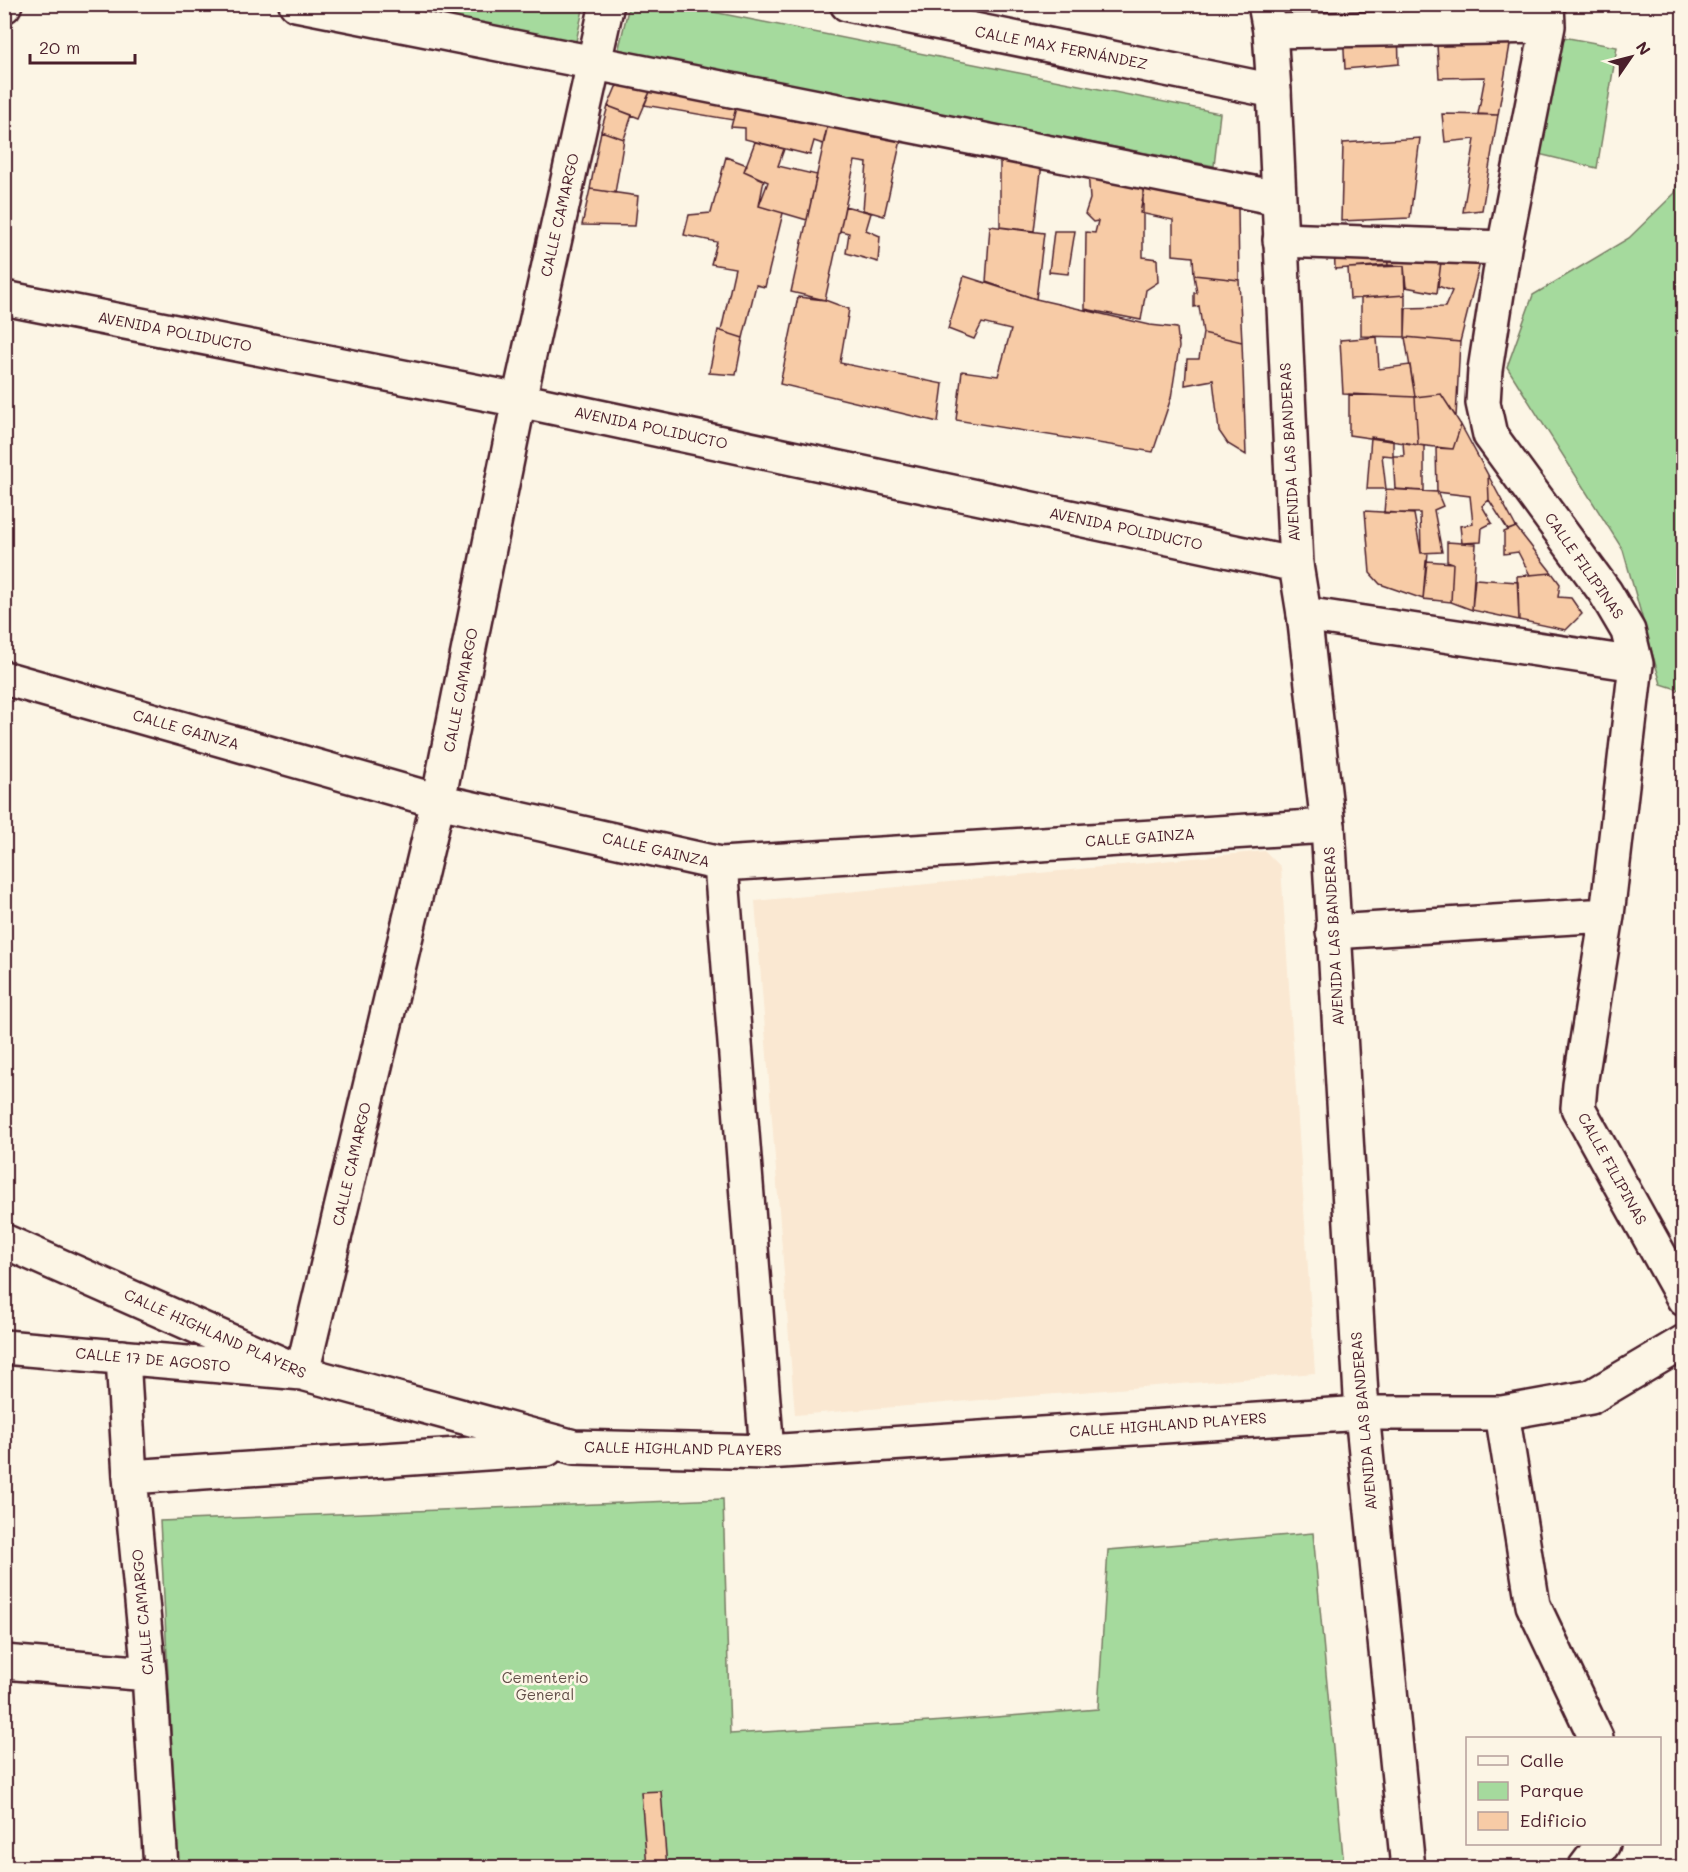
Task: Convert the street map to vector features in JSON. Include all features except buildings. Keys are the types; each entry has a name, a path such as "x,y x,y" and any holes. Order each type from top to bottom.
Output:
{"street":[{"path":"296,4 1278,198"},
{"name":"CALLE CAMARGO","path":"302,1373 438,801 519,400 607,4"},
{"name":"CALLE MAX FERNÁNDEZ","path":"847,4 1274,91"},
{"path":"1268,18 1548,15"},
{"name":"CALLE FILIPINAS","path":"1548,15 1504,248 1485,370 1483,403 1490,435 1605,592 1628,631 1636,663 1607,915 1578,1108 1683,1299"},
{"name":"AVENIDA LAS BANDERAS","path":"1268,18 1274,91 1296,565 1304,614 1328,826 1362,1413 1408,1868"},
{"path":"1280,240 1504,248"},
{"name":"AVENIDA POLIDUCTO","path":"4,298 519,400 1296,565"},
{"path":"1304,614 1636,663"},
{"name":"CALLE GAINZA","path":"4,678 438,801 721,864 1328,826"},
{"path":"721,864 767,1452"},
{"path":"1333,932 1607,915"},
{"name":"CALLE HIGHLAND PLAYERS","path":"4,1241 302,1373 574,1447 767,1452 1362,1413"},
{"path":"1362,1413 1502,1413 1591,1397 1683,1342"},
{"name":"CALLE 17 DE AGOSTO","path":"4,1347 302,1373"},
{"name":"CALLE CAMARGO","path":"123,1357 130,1477 149,1674 161,1868"},
{"path":"1502,1413 1533,1605 1596,1737"},
{"path":"130,1477 574,1447"},
{"path":"4,1662 149,1674"},
{"path":"1585,1868 1602,1845"}],"shaded area":[{"path":"1265,851 1281,867 1315,1373 795,1415 755,901"}],"green space":[{"path":"374,5 584,5 575,46"},
{"path":"629,5 678,5 1220,113 1214,166 618,52"},
{"path":"1547,34 1617,47 1597,168 1526,151"},
{"path":"1683,146 1683,691 1661,684 1623,550 1507,367 1533,295 1629,238 1675,193"},
{"name":"Cementerio General","path":"723,1499 730,1734 1098,1709 1108,1550 1313,1533 1344,1867 178,1867 160,1521"}]}
